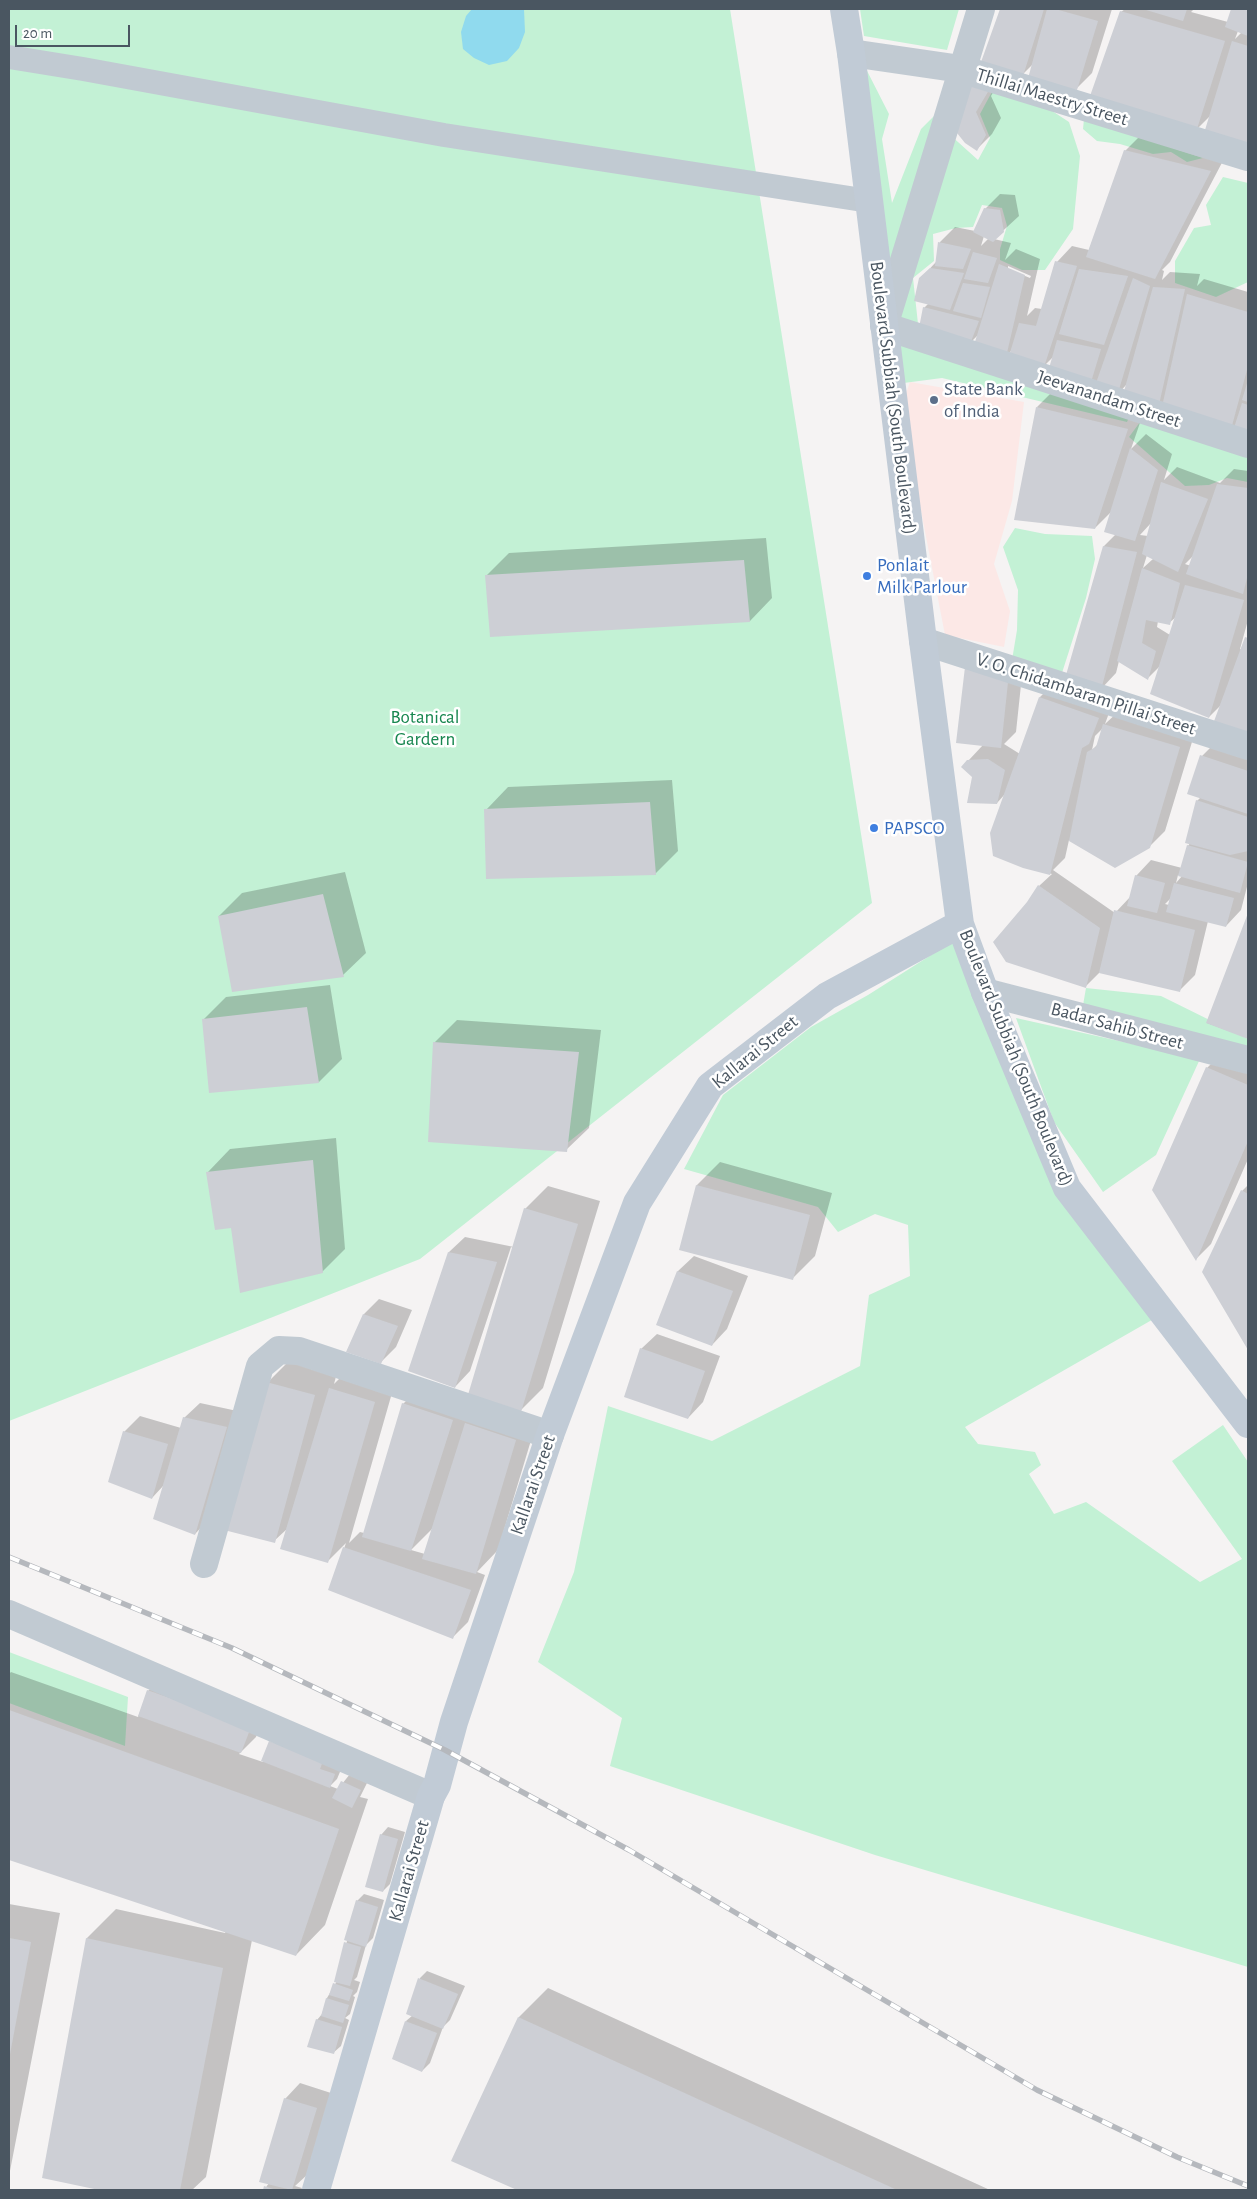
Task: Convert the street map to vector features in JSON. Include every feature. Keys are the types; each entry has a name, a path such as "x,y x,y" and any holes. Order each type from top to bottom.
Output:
{"main road":[{"name":"Boulevard Subbiah (South Boulevard)","path":"844,9 960,924 985,992 1067,1188 1248,1424"},
{"name":"Kallarai Street","path":"316,2190 431,1796 437,1785 454,1722 550,1435 637,1203 710,1086 827,996 960,924"}],"street":[{"path":"884,326 961,69 981,9"},
{"name":"Thillai Maestry Street","path":"851,53 961,69 1248,157"},
{"name":"Jeevanandam Street","path":"884,326 1248,444"},
{"name":"V. O. Chidambaram Pillai Street","path":"923,641 1248,746"},
{"name":"Badar Sahib Street","path":"985,992 1248,1060"},
{"path":"204,1564 260,1366 279,1350 299,1351 550,1435"},
{"path":"9,1614 431,1796"}],"lane":[{"path":"9,57 444,135 869,201"}],"shaded area":[{"path":"910,382 1024,402 1012,501 994,564 1010,611 1004,647 945,635 901,407"}],"green space":[{"name":"Botanical Gardern","path":"9,9 730,9 872,903 420,1259 9,1421"},
{"path":"860,9 959,9 947,50 864,36"},
{"path":"862,61 889,114 882,139 892,203 921,129 936,114 886,303"},
{"path":"994,88 1040,103 1069,122 1080,156 1073,229 1045,270 1022,270 1000,260 1000,249 1007,226 1002,208 982,205 973,227 956,228 933,234 934,261 913,278 919,333 889,323 948,133 978,160 990,138 980,114"},
{"path":"1084,119 1203,158 1187,162 1171,152 1153,154 1120,144 1097,141 1083,129"},
{"path":"1223,177 1248,183 1248,282 1216,297 1175,283 1175,261 1194,228 1211,225 1206,205"},
{"path":"891,333 1131,413 1127,422 942,378 896,384"},
{"path":"1143,418 1248,449 1248,482 1227,478 1209,485 1185,486 1129,437"},
{"path":"1015,528 1045,534 1092,536 1095,559 1086,598 1061,676 1012,660 1017,630 1018,590 1003,547"},
{"path":"958,938 1067,1188 1157,1317 965,1427 978,1444 1035,1452 1041,1465 1029,1474 1054,1514 1086,1502 1200,1582 1242,1559 1172,1461 1223,1425 1248,1462 1248,1967 875,1855 610,1766 622,1718 538,1662 574,1572 608,1406 712,1441 860,1366 869,1295 910,1276 908,1225 875,1214 838,1232 818,1207 684,1169 723,1095 811,1027 868,995"},
{"path":"1086,988 1161,996 1248,1039 1248,1054 1082,1011"},
{"path":"1016,1018 1200,1059 1156,1155 1103,1192 1054,1122"},
{"path":"9,1652 128,1697 125,1746 9,1703"}],"water":[{"path":"472,9 524,9 525,32 519,48 507,61 489,65 474,58 463,49 461,32 466,16"}],"building":[{"path":"1000,9 1044,9 1023,76 981,62"},
{"path":"1047,9 1055,9 1098,21 1077,90 1027,82"},
{"path":"1143,9 1187,9 1183,21"},
{"path":"1231,9 1248,9 1248,36 1225,27"},
{"path":"1120,11 1225,41 1196,132 1090,96"},
{"path":"1232,41 1248,46 1248,143 1205,130"},
{"path":"963,80 992,85 976,112 986,135 977,151 965,143 949,123"},
{"path":"1124,150 1211,171 1155,279 1086,257"},
{"path":"984,208 1000,210 1004,232 993,242 973,232"},
{"path":"938,242 971,249 963,269 935,266"},
{"path":"973,252 997,258 988,283 964,279"},
{"path":"1055,261 1077,266 1044,367 1009,356 1019,323 1036,326"},
{"path":"999,264 1025,275 1006,357 974,345"},
{"path":"930,268 964,273 950,310 914,301 919,278"},
{"path":"1079,269 1128,276 1104,345 1059,334"},
{"path":"1133,278 1150,286 1117,396 1095,386"},
{"path":"963,283 990,287 981,318 953,311"},
{"path":"1153,287 1185,289 1158,409 1123,395"},
{"path":"1187,294 1248,312 1248,366 1230,433 1162,407"},
{"path":"923,307 979,321 970,344 919,328"},
{"path":"1057,340 1101,349 1088,392 1048,372"},
{"path":"1248,380 1248,402 1242,400"},
{"path":"1242,403 1248,405 1248,435 1233,431"},
{"path":"1036,407 1128,429 1095,529 1014,520"},
{"path":"1130,448 1158,470 1135,541 1104,532"},
{"path":"1161,482 1208,499 1178,572 1142,554"},
{"path":"1217,484 1248,488 1248,574 1243,594 1186,574"},
{"path":"1103,546 1137,552 1101,690 1066,675"},
{"path":"744,560 750,622 490,637 485,575"},
{"path":"1142,568 1180,583 1170,625 1146,620 1142,643 1156,651 1148,680 1117,661"},
{"path":"1185,585 1244,600 1209,718 1150,694"},
{"path":"1245,637 1248,638 1248,735 1213,724"},
{"path":"965,667 1008,682 1001,748 956,743"},
{"path":"1039,697 1099,718 1089,744 1082,748 1050,875 1023,868 993,856 990,833"},
{"path":"1103,724 1180,747 1150,848 1115,868 1069,841 1087,752 1096,747"},
{"path":"1200,755 1248,771 1248,814 1187,794"},
{"path":"988,759 1005,770 997,804 967,803 972,777 961,767 967,760"},
{"path":"1196,800 1248,817 1248,851 1230,855 1185,843"},
{"path":"650,802 656,875 486,879 484,809"},
{"path":"1187,845 1248,862 1240,893 1178,876"},
{"path":"1135,875 1165,883 1157,913 1127,906"},
{"path":"1174,883 1234,898 1226,927 1166,912"},
{"path":"1038,885 1100,928 1086,988 1006,962 993,942 1027,902"},
{"path":"323,894 344,977 232,992 218,916"},
{"path":"1114,910 1195,930 1180,992 1099,973"},
{"path":"1248,913 1248,1039 1206,1023"},
{"path":"307,1007 319,1083 209,1093 202,1019"},
{"path":"433,1042 579,1052 567,1152 428,1142"},
{"path":"1206,1067 1248,1085 1248,1141 1196,1261 1152,1190"},
{"path":"313,1160 323,1273 240,1293 231,1228 215,1230 206,1172"},
{"path":"696,1185 810,1215 793,1280 679,1250"},
{"path":"1241,1190 1248,1194 1248,1350 1202,1272"},
{"path":"524,1208 578,1224 521,1412 467,1398"},
{"path":"448,1252 497,1262 455,1388 408,1371"},
{"path":"677,1271 733,1291 712,1346 656,1325"},
{"path":"363,1314 398,1326 381,1364 346,1352"},
{"path":"640,1348 705,1371 688,1419 624,1397"},
{"path":"266,1382 315,1395 275,1543 224,1530"},
{"path":"329,1388 375,1402 328,1563 280,1549"},
{"path":"402,1403 453,1420 411,1551 362,1537"},
{"path":"183,1417 227,1427 195,1535 153,1519"},
{"path":"465,1423 516,1440 476,1574 422,1559"},
{"path":"123,1431 168,1444 152,1499 108,1482"},
{"path":"343,1547 471,1590 453,1639 328,1590"},
{"path":"147,1690 251,1727 241,1753 138,1716"},
{"path":"9,1710 339,1829 296,1956 9,1860"},
{"path":"269,1741 323,1761 320,1769 335,1774 330,1788 261,1761"},
{"path":"341,1781 361,1790 352,1808 332,1798"},
{"path":"380,1834 398,1839 383,1892 365,1887"},
{"path":"356,1900 378,1907 366,1947 344,1940"},
{"path":"9,1938 31,1942 10,2054 9,2054"},
{"path":"86,1938 223,1968 180,2190 99,2190 42,2178"},
{"path":"344,1942 361,1947 350,1986 334,1982"},
{"path":"418,1978 458,1994 443,2029 406,2014"},
{"path":"333,1983 353,1990 349,2001 329,1995"},
{"path":"326,1998 349,2005 343,2023 321,2016"},
{"path":"518,2017 897,2190 517,2190 451,2161"},
{"path":"316,2019 342,2027 334,2054 307,2047"},
{"path":"405,2021 437,2033 422,2072 392,2059"},
{"path":"284,2098 317,2108 292,2190 259,2182"},
{"path":"264,2186 276,2190 263,2190"}],"railway":[{"path":"9,1557 232,1648 445,1750 629,1850 1037,2090 1177,2157 1248,2186"}],"place":[{"name":"State Bank of India","path":"934,400"},
{"name":"Ponlait Milk Parlour","path":"867,576"},
{"name":"PAPSCO","path":"874,828"}]}
